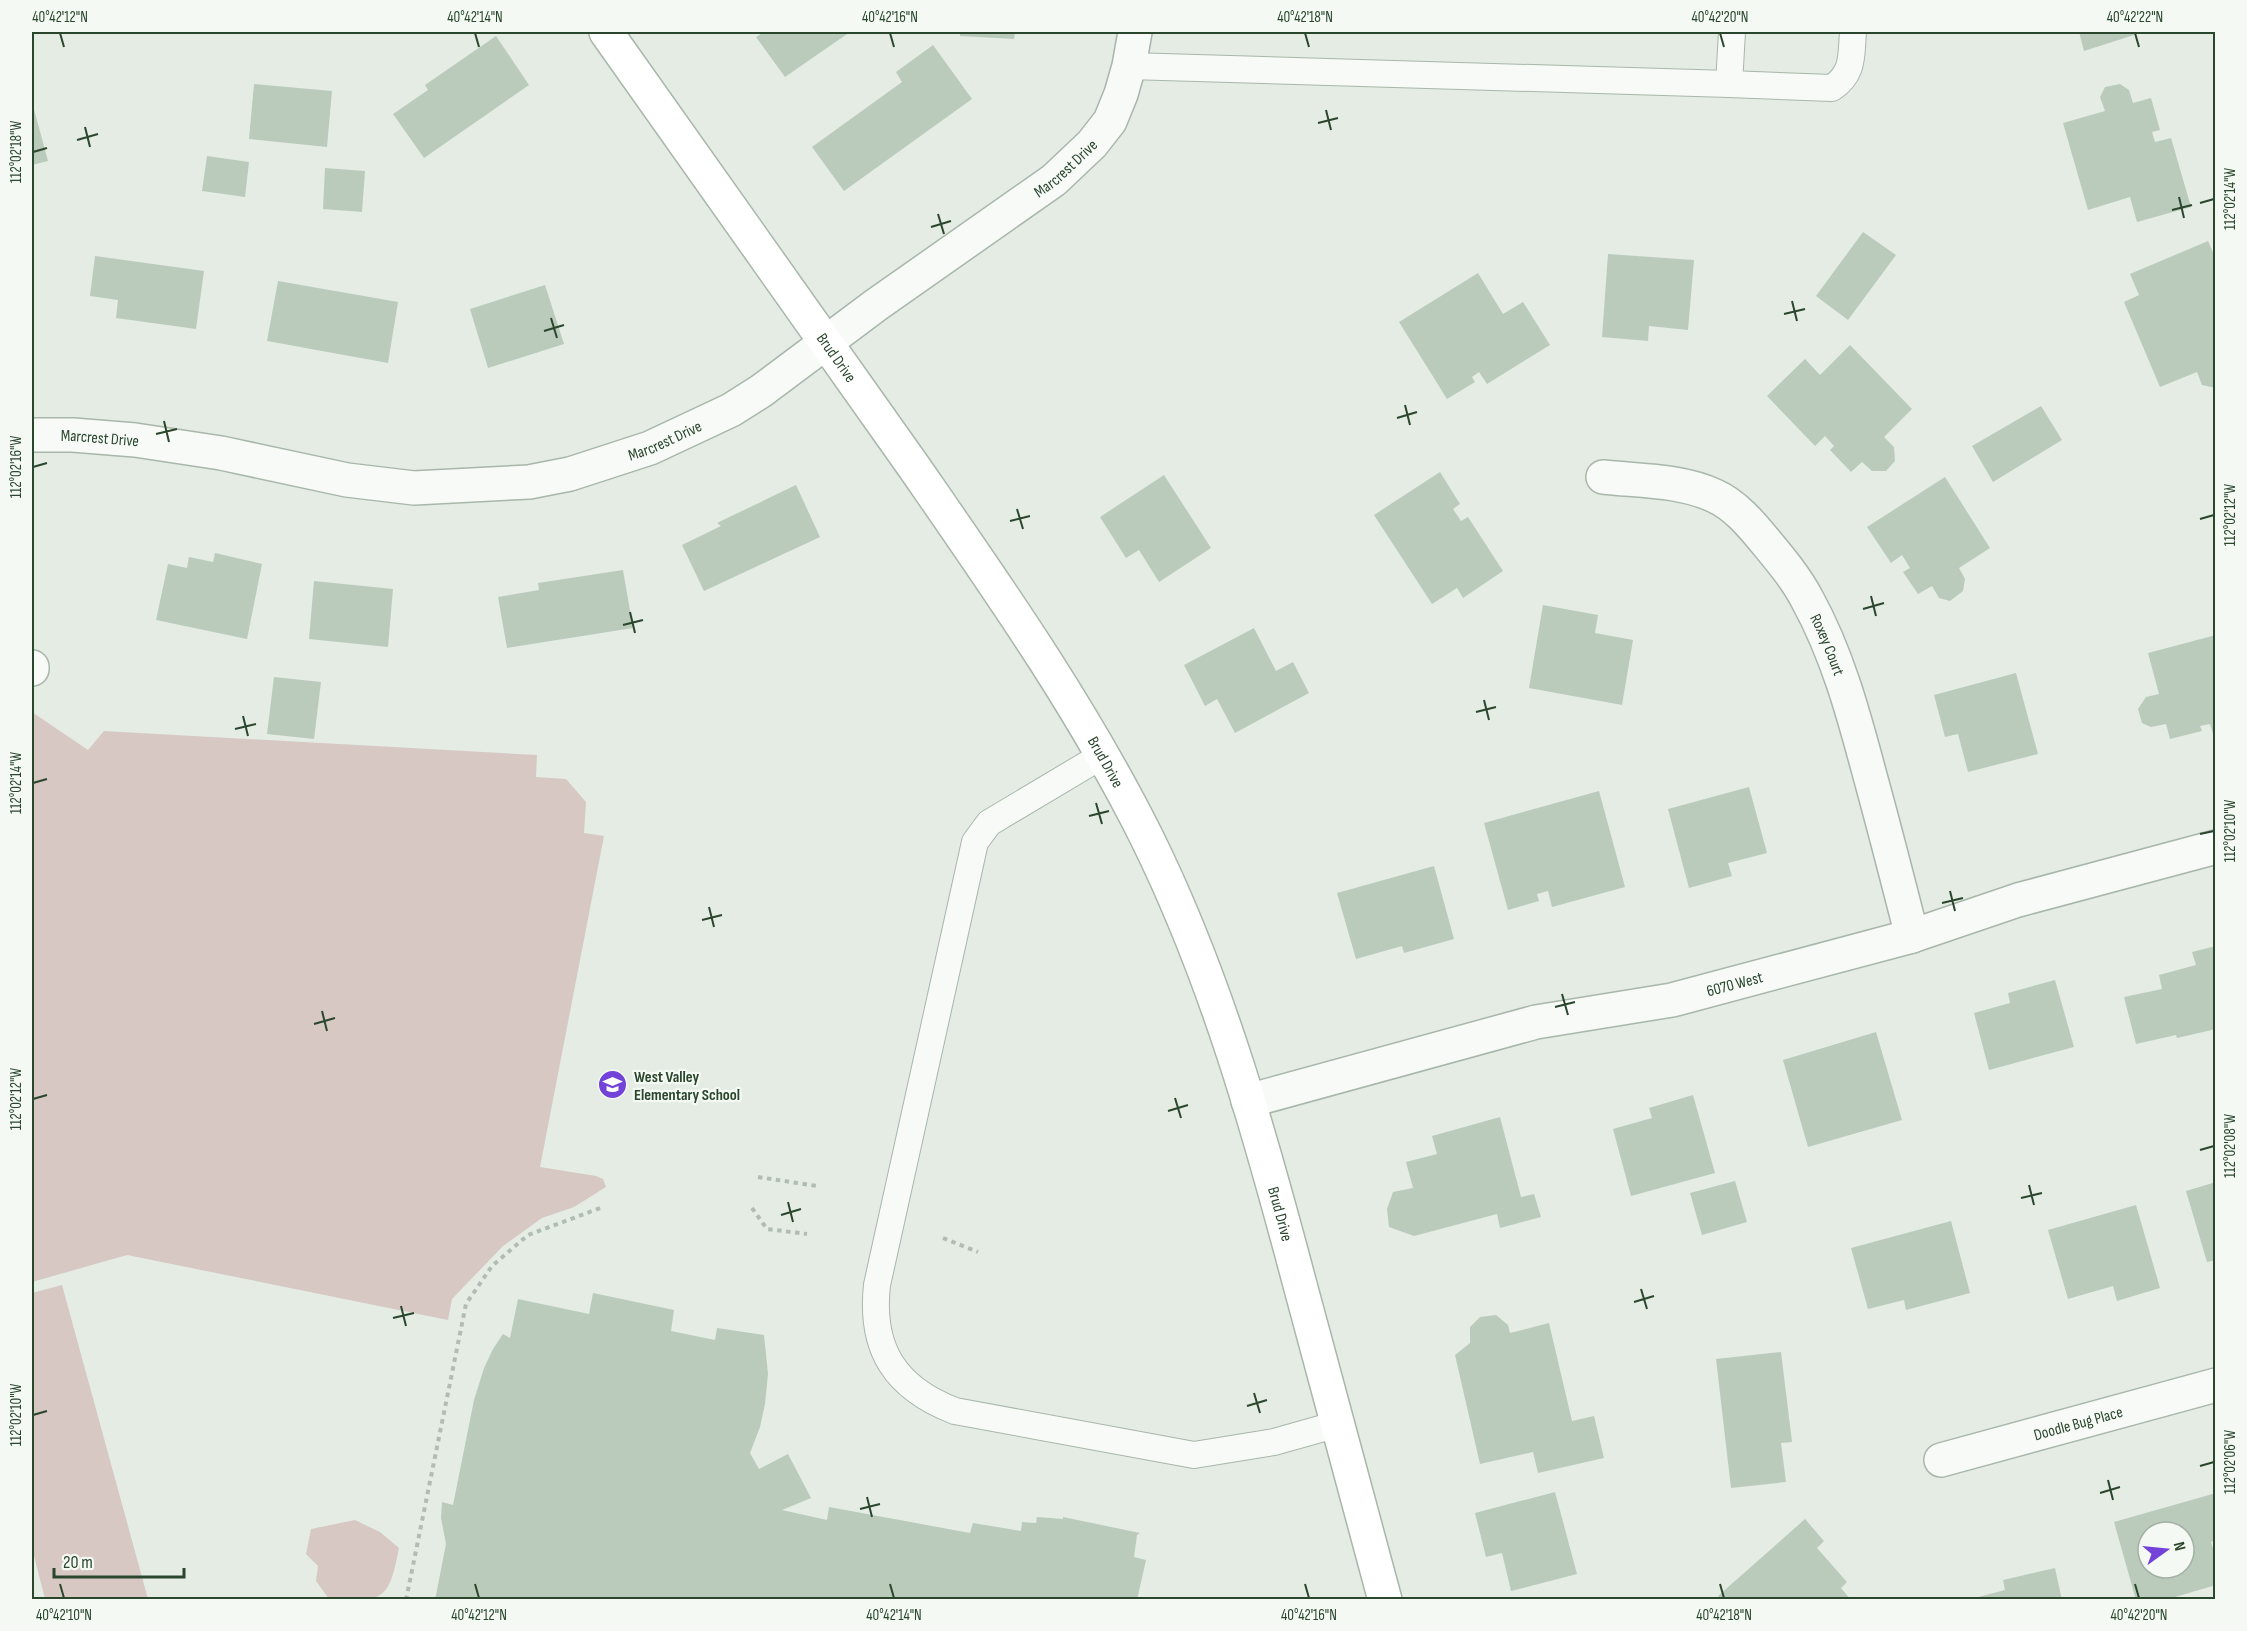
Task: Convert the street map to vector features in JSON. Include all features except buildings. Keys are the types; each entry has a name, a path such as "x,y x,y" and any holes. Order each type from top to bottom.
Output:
{"main road":[{"name":"Brud Drive","path":"606,32 827,341 1005,598 1056,675 1103,755 1147,838 1186,924 1220,1011 1282,1216 1385,1599"}],"street":[{"name":"Marcrest Drive","path":"32,435 73,435 146,441 221,453 347,480 414,488 468,487 529,482 570,474 615,460 693,430 731,410 768,386 827,341 1054,180 1074,163 1110,121 1129,66 1135,32"},
{"name":"Roxey Court","path":"1603,477 1671,483 1717,496 1746,518 1784,564 1807,598 1840,672 1855,720 1912,936"},
{"name":"6070 West","path":"1248,1101 1536,1022 1672,1000 1912,936 2018,900 2216,847"},
{"name":"Doodle Bug Place","path":"1941,1460 2216,1385"}],"lane":[{"path":"1729,84 1732,32"},
{"path":"1129,66 1832,88 1843,81 1851,65 1853,32"},
{"path":"1103,755 989,823 975,842 877,1285 874,1309 878,1333 886,1355 896,1372 915,1391 934,1403 955,1411 1194,1455 1274,1442 1338,1424"}],"path":[{"path":"758,1177 817,1186"},
{"path":"406,1599 466,1304 492,1266 528,1235 603,1207"},
{"path":"752,1208 767,1229 807,1234"},
{"path":"943,1238 978,1252"}],"shaded area":[{"path":"32,712 88,750 104,731 537,755 536,777 566,779 586,802 584,833 604,836 540,1167 596,1176 603,1179 606,1187 574,1207 542,1218 503,1246 452,1299 448,1320 127,1255 32,1282"},
{"path":"62,1285 148,1599 45,1599 32,1548 32,1293"},
{"path":"355,1520 380,1532 399,1548 391,1580 380,1595 372,1598 329,1599 316,1581 318,1566 306,1554 311,1529"}],"place":[{"name":"West Valley Elementary School","path":"613,1085"}]}
